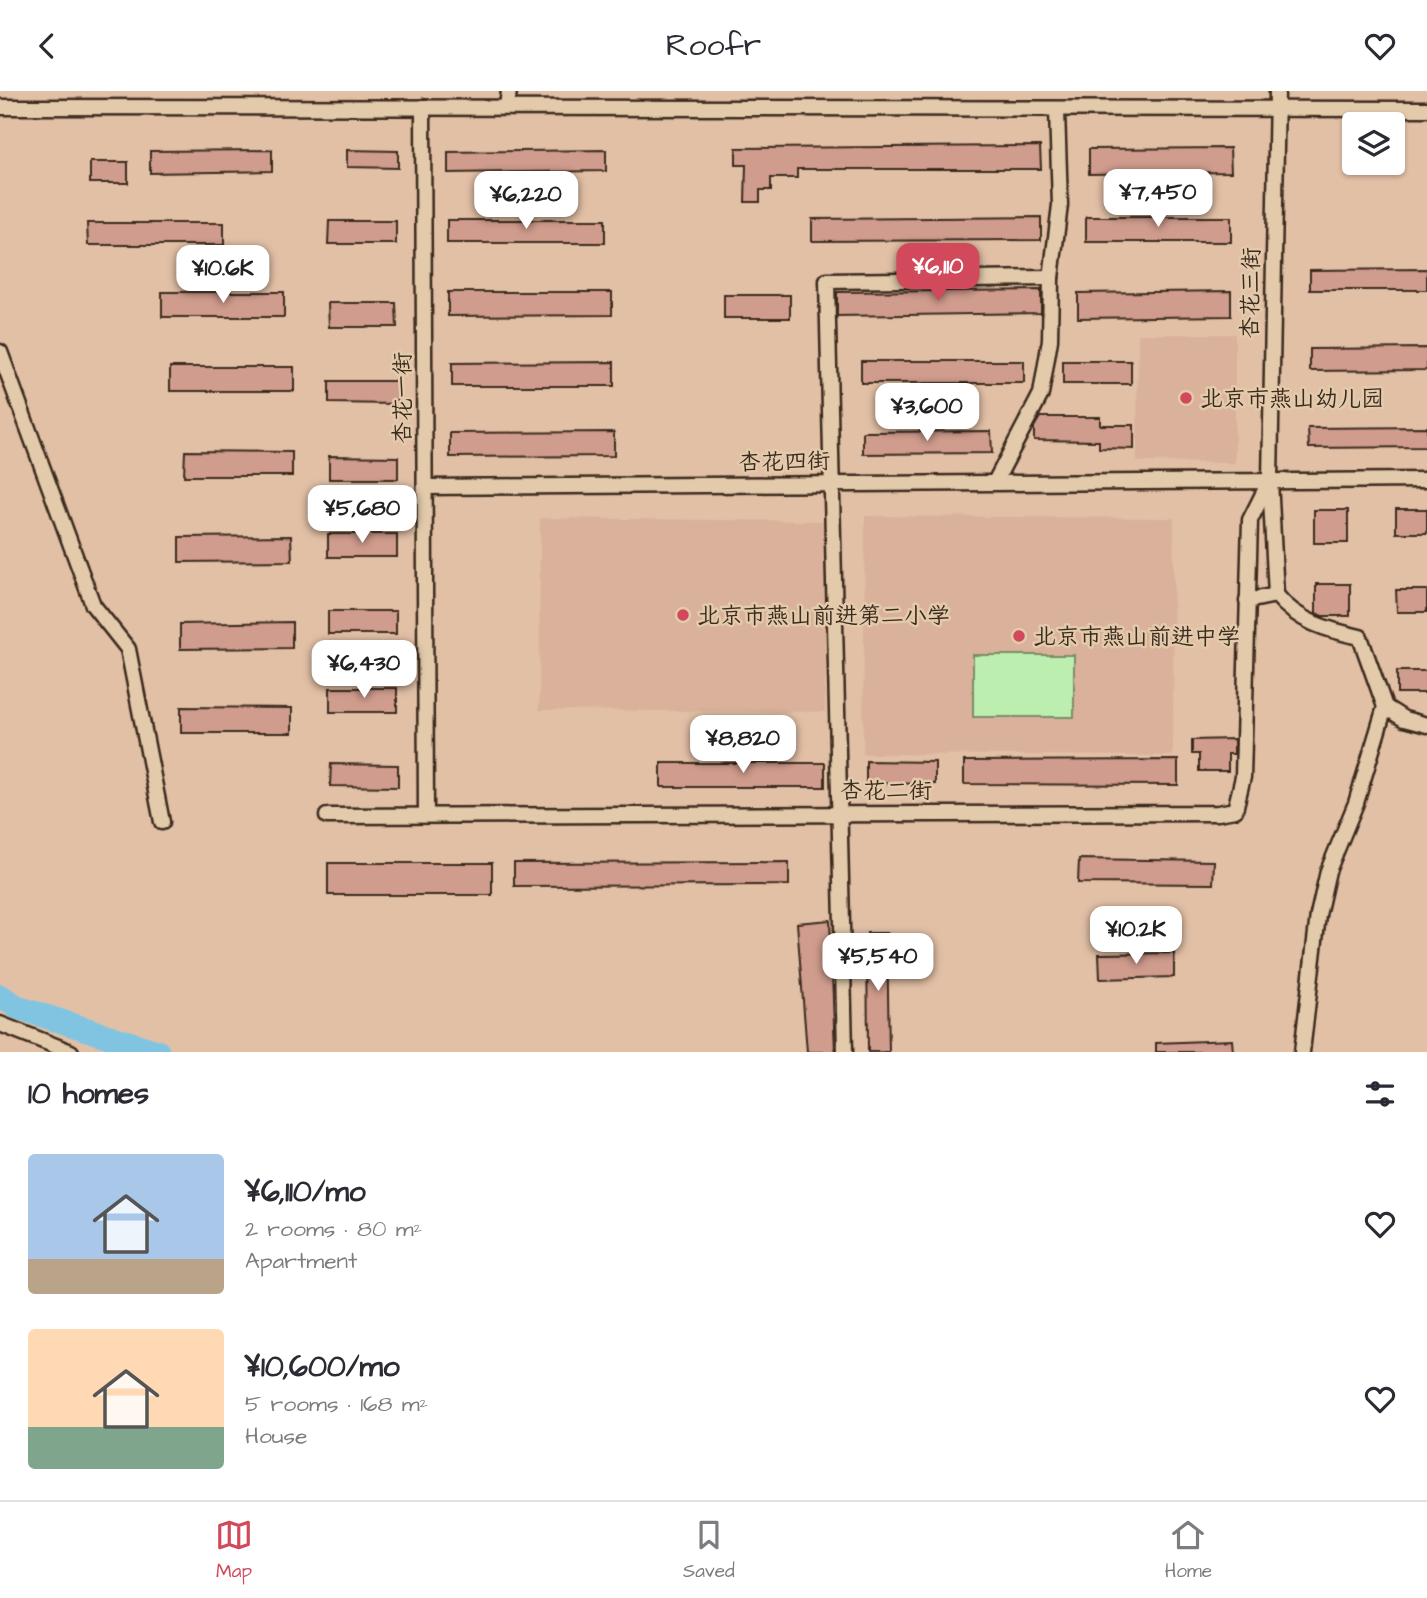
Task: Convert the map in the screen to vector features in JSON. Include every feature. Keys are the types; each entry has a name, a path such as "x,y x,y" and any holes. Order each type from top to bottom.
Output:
{"street":[{"path":"272,107 273,91"},
{"path":"507,107 509,91"},
{"name":"杏花三街","path":"1276,594 1270,479 1277,91"},
{"path":"0,107 1427,109"},
{"name":"杏花一街","path":"423,107 426,815"},
{"path":"995,482 1041,394 1049,340 1051,278 1060,205 1057,110"},
{"path":"845,1052 827,281 1051,278"},
{"path":"0,352 93,605 128,649 162,823"},
{"name":"杏花三街","path":"1235,810 1243,777 1250,520 1270,479"},
{"name":"杏花四街","path":"425,487 1427,480"},
{"path":"1247,601 1276,594 1284,605 1318,628 1360,637 1385,707 1356,803 1328,871 1318,915 1302,1052"},
{"path":"1385,707 1404,719 1427,725"},
{"name":"杏花二街","path":"327,816 1218,813 1235,810"},
{"path":"0,1024 71,1052"}],"shaded area":[{"name":"北京市燕山幼儿园","path":"1138,334 1235,334 1235,463 1137,462"},
{"name":"北京市燕山前进中学","path":"865,516 1174,518 1173,756 863,754"},
{"name":"北京市燕山前进第二小学","path":"540,518 827,521 825,712 539,710"}],"green space":[{"path":"973,655 1074,655 1074,717 973,717"}],"building":[{"path":"1040,146 1041,169 797,169 797,178 771,178 771,190 760,190 760,202 745,202 746,165 736,165 736,148"},
{"path":"1230,148 1231,172 1089,174 1089,149"},
{"path":"272,150 272,171 150,173 150,151"},
{"path":"347,150 398,151 398,168 347,167"},
{"path":"606,150 606,171 448,173 448,152"},
{"path":"90,162 128,162 128,183 90,183"},
{"path":"1041,217 1041,240 812,241 812,219"},
{"path":"1086,217 1231,217 1231,242 1086,242"},
{"path":"447,220 605,220 605,243 447,243"},
{"path":"329,221 396,221 396,244 328,244"},
{"path":"87,223 224,223 224,245 88,245"},
{"path":"1427,269 1427,290 1310,290 1310,270"},
{"path":"1041,290 1041,313 837,316 837,292"},
{"path":"1231,291 1231,316 1078,318 1078,293"},
{"path":"162,292 284,292 284,317 162,317"},
{"path":"448,292 612,292 612,315 448,316"},
{"path":"724,295 790,295 790,318 724,318"},
{"path":"328,303 396,303 397,327 329,327"},
{"path":"1427,348 1427,370 1310,371 1310,349"},
{"path":"861,361 1024,361 1024,383 861,383"},
{"path":"1063,361 1131,361 1131,384 1063,384"},
{"path":"614,362 614,386 452,386 452,363"},
{"path":"170,367 294,367 294,391 170,391"},
{"path":"329,381 397,381 397,404 329,403"},
{"path":"1040,417 1100,417 1100,425 1134,425 1134,449 1099,448 1099,441 1034,440 1034,427"},
{"path":"1427,427 1427,447 1309,448 1308,428"},
{"path":"991,431 992,453 863,454 863,432"},
{"path":"614,432 614,456 450,457 450,433"},
{"path":"185,451 292,452 292,476 184,476"},
{"path":"329,456 398,457 398,479 329,479"},
{"path":"1396,509 1427,509 1427,533 1396,533"},
{"path":"1314,510 1348,510 1348,543 1314,543"},
{"path":"328,534 397,534 397,557 328,557"},
{"path":"291,536 292,561 179,562 179,537"},
{"path":"1316,584 1350,584 1350,616 1322,616 1316,613"},
{"path":"1396,590 1427,590 1427,612 1397,612"},
{"path":"328,611 396,611 396,634 328,634"},
{"path":"292,622 292,648 180,649 180,624"},
{"path":"1397,671 1427,671 1427,693 1397,693"},
{"path":"330,688 397,688 397,712 330,712"},
{"path":"181,707 292,708 292,733 181,733"},
{"path":"1234,739 1234,754 1228,754 1228,771 1199,771 1199,754 1192,754 1192,740"},
{"path":"1178,760 1178,785 964,784 964,761"},
{"path":"866,761 935,762 935,784 866,783"},
{"path":"661,763 825,763 825,787 661,787"},
{"path":"331,764 398,765 398,787 330,786"},
{"path":"1079,859 1214,861 1213,884 1078,883"},
{"path":"789,862 789,885 514,886 514,863"},
{"path":"328,863 492,863 492,895 328,895"},
{"path":"830,920 835,1052 807,1052 797,923"},
{"path":"867,933 887,933 889,1052 868,1052"},
{"path":"1174,953 1174,977 1100,979 1099,954"},
{"path":"1232,1040 1233,1052 1156,1052 1156,1043"}],"waterway":[{"path":"0,996 19,1008 158,1052"}],"place":[{"name":"北京市燕山幼儿园","path":"1186,398"},
{"name":"北京市燕山前进第二小学","path":"683,615"},
{"name":"北京市燕山前进中学","path":"1019,636"}]}
